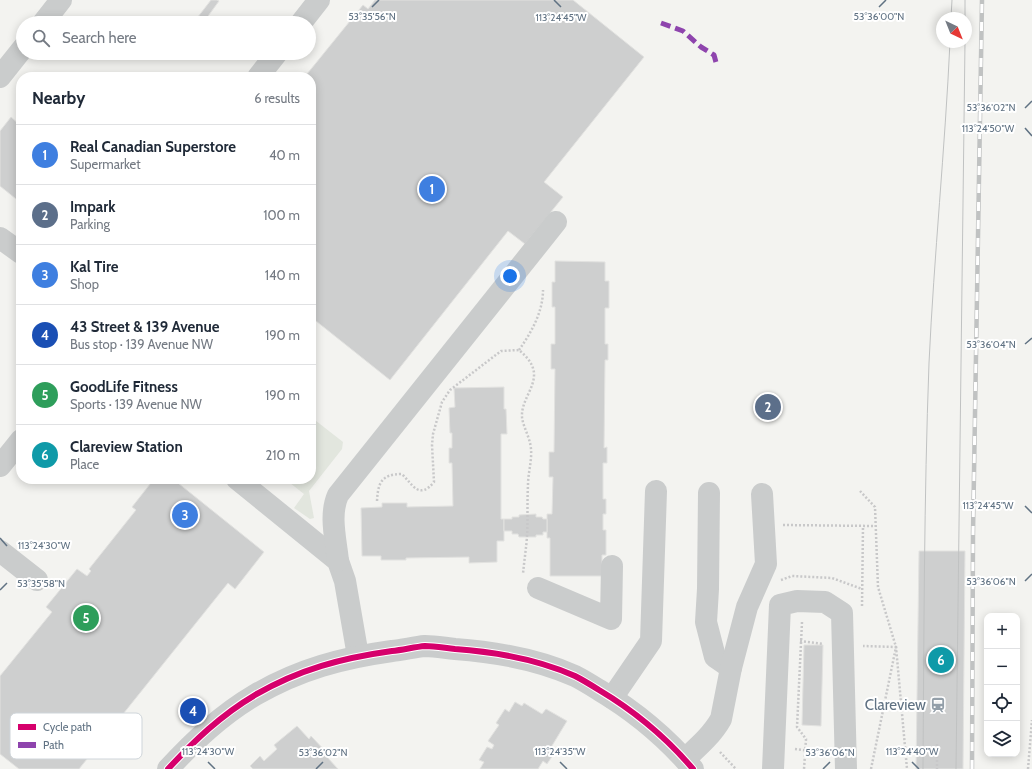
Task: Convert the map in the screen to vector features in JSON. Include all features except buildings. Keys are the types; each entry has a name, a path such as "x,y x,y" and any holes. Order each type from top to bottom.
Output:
{"street":[{"path":"48,16 61,0"},
{"path":"306,16 319,0"},
{"path":"0,77 16,57"},
{"path":"262,72 271,60"},
{"path":"358,656 345,581 338,561 333,513 334,504 338,495 556,222"},
{"path":"0,238 16,249"},
{"path":"0,466 16,446"},
{"path":"243,484 338,561"},
{"path":"612,698 651,641 656,491"},
{"path":"709,493 708,589 706,622 714,657 731,668"},
{"path":"168,769 191,744 211,726 232,710 277,683 302,672 358,656 425,646 489,652 540,663 575,676 632,710 652,727 689,764 721,719 731,668 747,607 766,564 762,494"},
{"path":"0,551 37,580"},
{"path":"530,584 611,619 612,566"},
{"path":"773,769 780,605 797,602 825,602 842,613 838,762"}],"path":[{"path":"519,350 535,323 541,309 543,290"},
{"path":"377,501 381,482 385,477 392,474 402,474 414,488 421,490 428,489 434,482 432,445 433,434 442,402 450,390 501,351 519,350 527,358 534,373 532,385 525,402 522,415 523,424 529,436 531,450 528,484 527,537 530,584"},
{"path":"860,491 875,507 878,587 896,647 907,769"},
{"path":"782,525 875,526"},
{"path":"862,611 863,526"},
{"path":"802,621 798,727 806,739 804,769"},
{"path":"863,639 863,646 896,647"},
{"path":"795,641 830,644"},
{"path":"871,769 896,647"},
{"path":"1028,769 1032,720"},
{"path":"937,744 937,769"},
{"path":"795,749 805,750 838,762"},
{"path":"719,750 736,769"}],"shaded area":[{"path":"316,421 343,442 342,449 316,482"},
{"path":"291,484 314,484 309,491 314,518 310,519 294,508 304,494"}],"tram line":[{"path":"951,12 952,0"},
{"path":"965,0 965,12"},
{"path":"923,769 927,414 950,48"},
{"path":"956,769 965,48"}],"railway":[{"path":"972,769 973,533 982,0"}],"marked path":[{"path":"661,23 683,31 701,47 714,55 717,66"}],"cycle path":[{"path":"168,769 188,748 219,720 255,695 288,678 305,671 356,657 425,646 486,652 516,657 546,665 575,676 613,698 638,716 661,735 693,769"}],"place":[{"name":"Real Canadian Superstore","path":"432,189"},
{"name":"Impark","path":"768,407"},
{"name":"Kal Tire","path":"185,515"},
{"name":"GoodLife Fitness","path":"86,618"},
{"name":"Clareview Station","path":"941,660"},
{"name":"Clareview","path":"938,705"},
{"name":"43 Street & 139 Avenue","path":"193,711"}]}
